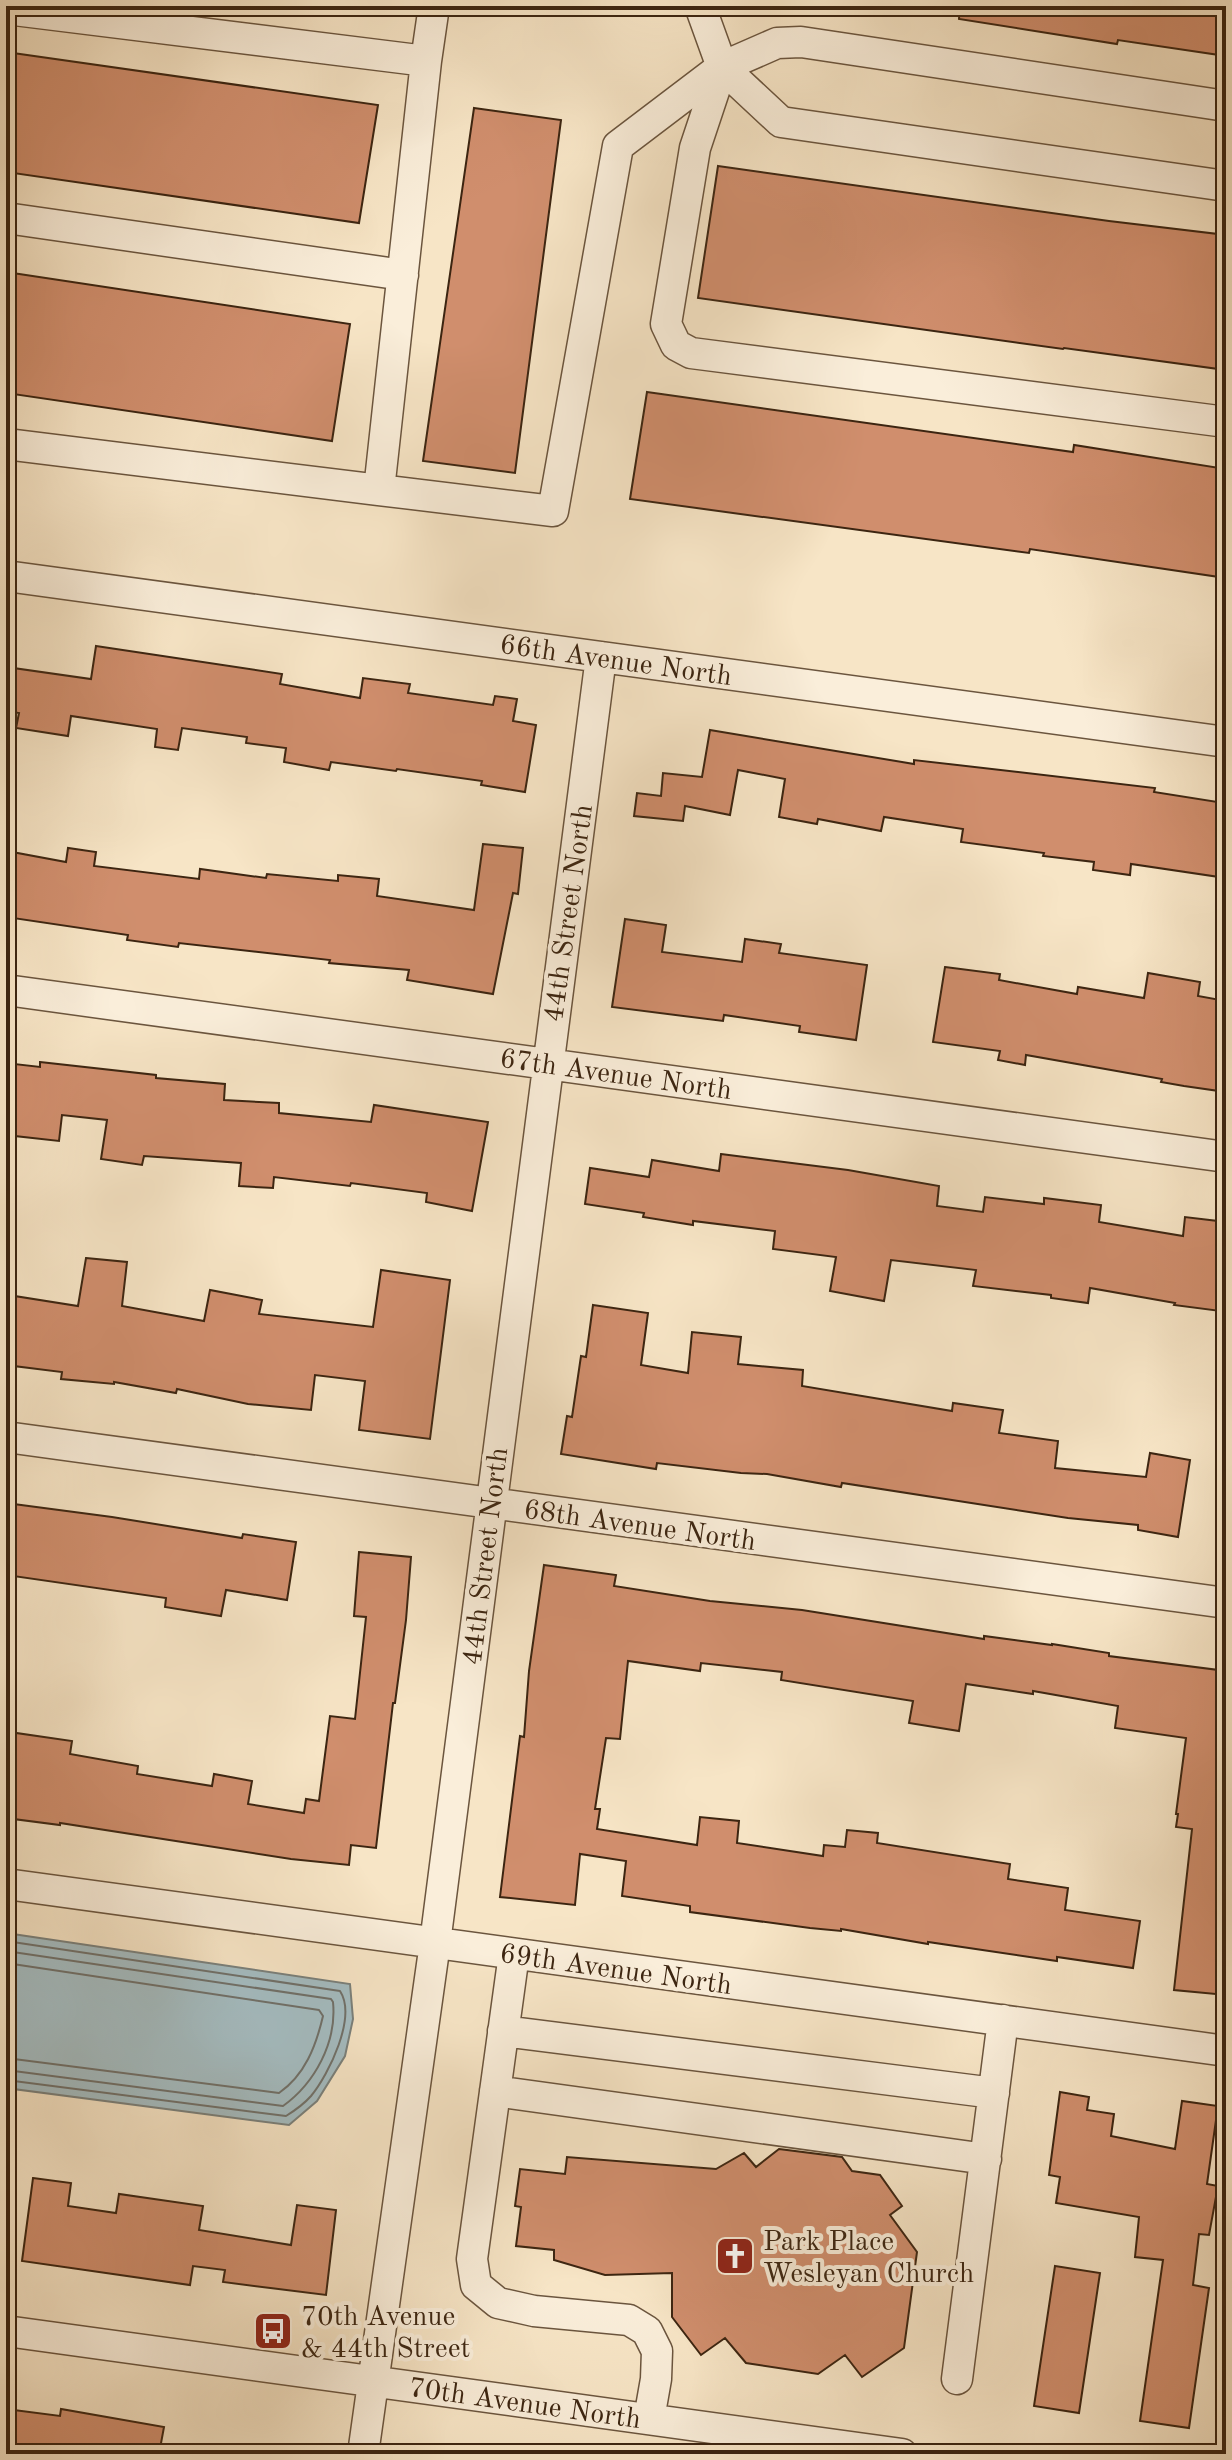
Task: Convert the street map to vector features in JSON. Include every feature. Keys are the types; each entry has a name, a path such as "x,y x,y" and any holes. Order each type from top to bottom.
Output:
{"street":[{"path":"379,490 434,6"},
{"path":"700,6 722,67 781,122 1226,186"},
{"path":"6,9 426,61"},
{"path":"6,444 553,511 618,146 722,67 777,43 801,42 1226,106"},
{"path":"722,67 695,148 666,324 676,345 691,353 1226,422"},
{"path":"6,218 403,275"},
{"name":"66th Avenue North","path":"6,576 1226,742"},
{"name":"44th Street North","path":"363,2454 435,1943 601,657"},
{"name":"67th Avenue North","path":"6,990 1226,1157"},
{"name":"68th Avenue North","path":"6,1437 1226,1603"},
{"name":"69th Avenue North","path":"6,1884 1226,2051"},
{"path":"514,1954 472,2259 476,2285 498,2303 534,2311 629,2320 647,2331 657,2351 649,2419"},
{"path":"957,2379 1003,2020"},
{"path":"503,2031 994,2093"},
{"path":"495,2091 986,2159"},
{"name":"70th Avenue North","path":"6,2331 902,2454"}],"water":[{"path":"6,1933 350,1984 353,2019 345,2056 317,2101 289,2125 6,2088"}],"building":[{"path":"960,6 1226,6 1226,56 1118,40 1117,44 959,19"},
{"path":"6,52 378,105 359,223 6,172"},
{"path":"474,108 561,120 515,473 423,461"},
{"path":"718,166 1226,235 1226,370 698,298"},
{"path":"6,272 350,324 332,441 6,393"},
{"path":"647,392 1073,452 1074,445 1226,469 1226,578 1030,549 1029,553 630,499"},
{"path":"96,646 282,674 280,684 360,698 363,678 410,684 408,693 493,705 495,696 517,699 513,721 536,725 525,792 481,785 482,781 397,769 331,762 329,770 284,762 286,748 246,743 247,737 182,728 178,750 155,747 157,729 71,716 68,736 16,728 19,713 6,711 6,667 91,679"},
{"path":"710,730 914,764 914,760 1155,788 1154,792 1224,803 1220,826 1226,827 1226,878 1131,864 1130,875 1093,870 1094,862 961,842 963,829 884,817 881,831 818,819 817,824 779,817 785,779 738,770 730,815 685,806 683,821 634,816 637,793 661,796 663,773 702,777"},
{"path":"483,844 523,848 518,894 513,893 493,994 407,980 409,970 179,943 178,947 127,940 128,935 6,917 6,885 12,852 66,862 68,848 96,852 94,866 199,879 200,869 266,878 267,874 338,881 338,875 379,879 377,896 474,910"},
{"path":"625,919 666,925 662,952 742,962 745,939 781,944 779,953 867,965 856,1040 799,1032 800,1026 724,1015 723,1021 612,1007"},
{"path":"945,967 1000,974 999,980 1077,994 1078,987 1144,998 1148,973 1200,982 1198,996 1226,1001 1226,1092 1026,1055 1025,1065 998,1060 1000,1051 933,1042"},
{"path":"40,1062 225,1084 224,1100 279,1103 279,1113 371,1122 374,1105 488,1122 472,1211 426,1202 427,1193 351,1183 350,1186 274,1177 273,1188 239,1186 241,1163 144,1156 142,1165 101,1159 107,1120 62,1115 59,1141 6,1135 6,1063 40,1067"},
{"path":"721,1154 848,1170 939,1186 937,1206 983,1212 985,1197 1044,1204 1044,1198 1101,1205 1099,1222 1183,1236 1185,1217 1226,1222 1226,1261 1220,1311 1090,1288 1088,1303 1051,1298 1051,1295 973,1286 976,1270 891,1260 884,1301 830,1291 836,1257 773,1249 775,1231 693,1221 693,1225 643,1217 644,1213 585,1204 590,1168 649,1177 652,1160 719,1171"},
{"path":"86,1258 127,1262 122,1306 204,1321 210,1290 262,1300 259,1314 373,1327 381,1270 450,1280 430,1439 359,1430 365,1381 315,1375 311,1410 248,1404 177,1389 176,1393 114,1382 61,1379 62,1372 6,1365 8,1295 78,1306"},
{"path":"593,1305 648,1313 641,1365 688,1373 692,1332 741,1337 738,1364 803,1370 802,1386 952,1411 953,1403 1003,1410 999,1433 1058,1441 1055,1468 1146,1477 1150,1453 1190,1460 1178,1537 1138,1530 1138,1525 1068,1518 842,1483 841,1487 767,1474 657,1463 656,1469 561,1454 567,1416 572,1417 581,1356 586,1357"},
{"path":"6,1503 242,1538 243,1534 296,1542 287,1600 226,1590 221,1616 165,1607 166,1598 6,1575"},
{"path":"359,1552 411,1557 406,1620 376,1848 351,1845 349,1865 6,1818 6,1796 16,1733 72,1741 70,1754 138,1766 137,1774 212,1786 214,1774 252,1781 248,1804 304,1813 306,1799 319,1801 330,1716 355,1719 366,1617 354,1616"},
{"path":"544,1565 616,1575 614,1586 710,1601 802,1610 984,1639 984,1636 1052,1644 1109,1653 1109,1656 1226,1671 1226,1995 1174,1990 1192,1829 1176,1827 1186,1738 1115,1728 1118,1706 1033,1691 1033,1694 966,1684 959,1731 909,1723 913,1701 781,1680 782,1672 701,1663 700,1671 628,1661 620,1739 606,1738 595,1809 600,1809 597,1829 697,1845 700,1817 739,1821 737,1843 823,1856 824,1845 845,1847 847,1830 878,1833 877,1843 1010,1864 1008,1879 1068,1888 1065,1910 1140,1921 1133,1968 1057,1957 1057,1961 841,1929 810,1928 690,1912 690,1906 622,1896 626,1861 580,1854 575,1905 500,1897 520,1736 524,1737 529,1671"},
{"path":"1060,2092 1089,2097 1087,2110 1114,2114 1111,2136 1175,2149 1182,2101 1218,2106 1207,2184 1218,2186 1209,2235 1199,2234 1193,2285 1209,2288 1189,2428 1140,2421 1163,2260 1135,2257 1139,2217 1056,2203 1060,2177 1049,2175"},
{"name":"Park Place Wesleyan Church","path":"779,2149 842,2157 852,2171 880,2175 902,2206 890,2215 917,2252 904,2348 862,2377 845,2355 818,2374 746,2363 725,2338 701,2355 672,2317 672,2273 605,2275 554,2260 554,2250 516,2246 521,2207 515,2206 520,2169 565,2174 567,2157 716,2169 744,2153 756,2167"},
{"path":"33,2178 71,2183 68,2206 116,2213 119,2194 203,2206 199,2230 291,2245 297,2205 336,2210 326,2295 223,2282 225,2270 193,2266 190,2285 22,2261"},
{"path":"1055,2266 1100,2273 1079,2413 1034,2406"},
{"path":"6,2409 60,2416 61,2409 164,2427 159,2454 6,2454"}],"place":[{"name":"Park Place Wesleyan Church","path":"735,2256"},
{"name":"70th Avenue & 44th Street","path":"273,2331"}]}
